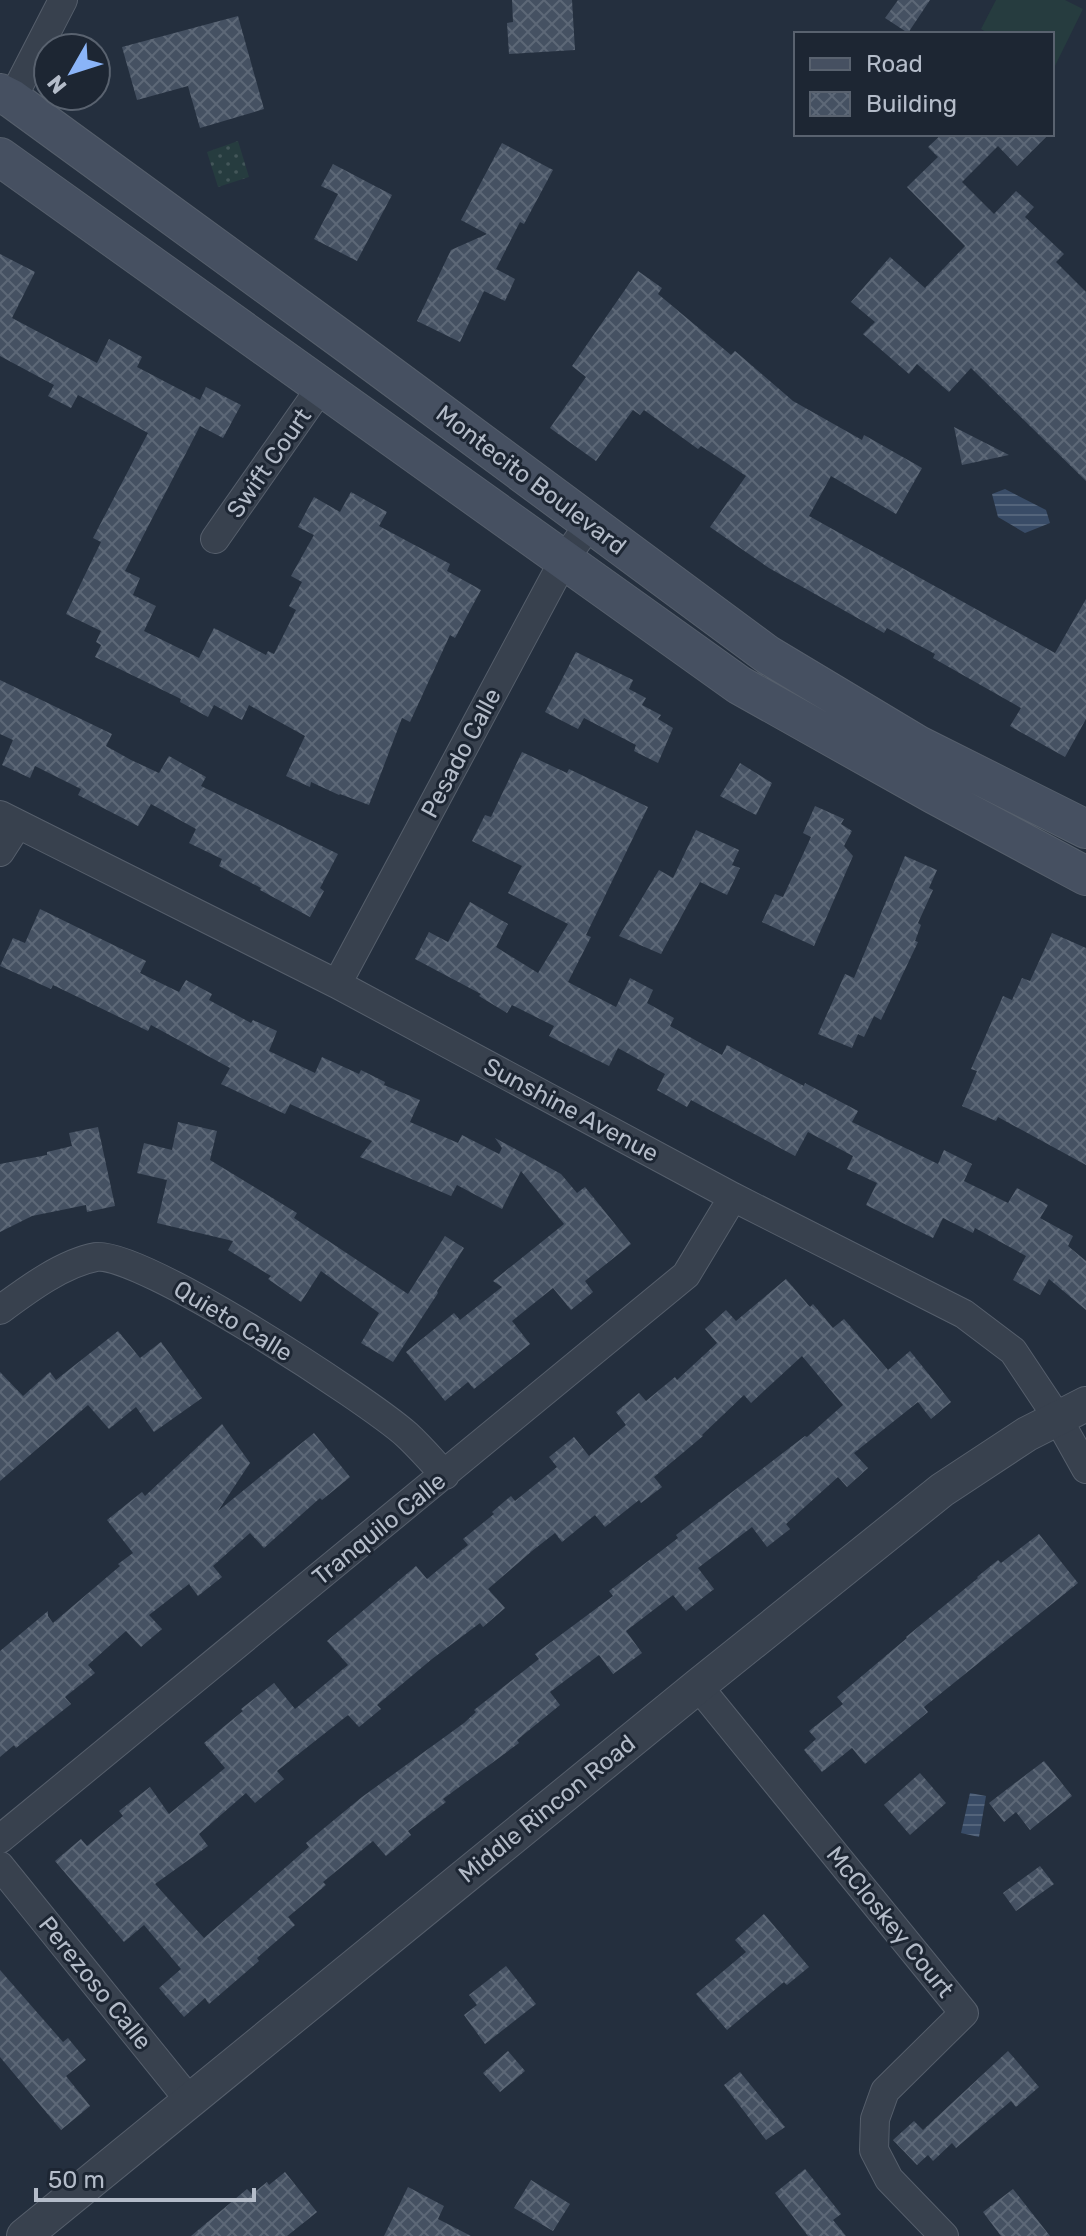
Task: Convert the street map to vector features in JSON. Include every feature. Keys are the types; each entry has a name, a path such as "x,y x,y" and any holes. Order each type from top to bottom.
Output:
{"main road":[{"name":"Montecito Boulevard","path":"6,96 768,655 918,745 1086,829"},
{"name":"Montecito Boulevard","path":"0,157 739,685 1086,876"}],"street":[{"path":"6,96 63,0"},
{"name":"Swift Court","path":"215,539 322,386"},
{"name":"Pesado Calle","path":"337,984 565,558 589,525"},
{"path":"0,852 9,820"},
{"name":"Sunshine Avenue","path":"9,820 337,984 733,1197 964,1314 1013,1351 1072,1411 1086,1469"},
{"name":"Tranquilo Calle","path":"0,1839 686,1275 733,1197"},
{"name":"Quieto Calle","path":"0,1310 42,1279 98,1256 142,1268 272,1341 405,1434 445,1475"},
{"name":"Middle Rincon Road","path":"24,2236 942,1490 1007,1446 1072,1411"},
{"name":"McCloskey Court","path":"698,1686 964,2013 885,2091 875,2119 874,2150 889,2179 944,2236"},
{"name":"Perezoso Calle","path":"0,1866 190,2101"}],"green space":[{"path":"996,0 1065,0 1083,9 1054,68 1054,32 986,32 981,29"},
{"path":"238,141 249,177 218,187 207,152"}],"water":[{"path":"1005,489 1046,510 1050,523 1025,533 998,517 992,494"},
{"path":"970,1793 986,1796 979,1837 961,1833"}],"building":[{"path":"512,0 572,0 575,50 509,54 507,23 513,22"},
{"path":"898,0 930,0 909,32 885,18"},
{"path":"238,16 264,109 200,128 188,86 137,100 122,47"},
{"path":"940,136 1047,136 1017,166 998,146 962,182 994,214 1016,191 1034,207 1025,217 1064,254 1056,262 1086,292 1086,481 971,368 949,392 917,364 909,374 863,334 875,322 851,302 890,257 925,288 965,246 907,187 938,157 928,147"},
{"path":"502,143 553,170 524,224 520,222 496,269 515,279 505,301 484,291 460,342 417,321 451,250 487,234 461,220"},
{"path":"333,164 392,195 357,261 314,239 338,194 321,186"},
{"path":"0,254 35,272 12,318 97,363 109,339 142,357 137,367 200,400 206,387 241,405 223,438 200,426 125,571 140,578 133,595 156,606 144,631 199,658 214,628 266,655 268,651 274,654 296,610 289,606 302,582 291,576 314,535 298,527 314,497 340,512 351,492 387,512 379,526 450,564 447,571 481,590 455,638 450,635 410,722 402,718 369,805 311,782 310,787 286,776 305,736 249,705 242,720 214,705 208,717 180,702 181,699 95,657 101,645 96,642 101,631 66,614 101,542 93,538 148,433 78,395 71,408 48,396 54,385 0,356"},
{"path":"638,271 662,288 658,294 731,355 735,351 793,401 862,440 864,435 922,468 896,514 831,476 809,516 1055,653 1086,599 1086,719 1065,757 1010,726 1021,708 933,658 935,654 887,628 884,633 769,568 710,527 746,476 701,446 698,449 644,410 640,415 633,410 596,461 550,428 586,377 572,366"},
{"path":"954,427 1009,455 962,465"},
{"path":"576,652 633,680 629,689 646,698 642,705 661,715 658,719 673,728 658,763 634,751 636,745 584,718 578,729 545,712"},
{"path":"0,680 112,734 106,746 131,760 159,773 169,756 206,777 201,786 338,854 320,888 324,891 310,917 219,866 222,859 189,843 196,829 151,804 138,826 78,795 81,789 35,766 30,778 2,765 13,740 0,734"},
{"path":"522,752 567,773 569,769 648,807 586,935 591,937 568,982 616,1007 630,978 653,990 647,1003 674,1018 670,1026 722,1055 727,1045 804,1086 805,1083 858,1111 852,1122 938,1164 944,1150 972,1164 964,1181 1008,1203 1017,1188 1048,1205 1040,1218 1073,1236 1068,1246 1086,1261 1086,1310 1049,1279 1040,1295 1013,1280 1026,1256 975,1228 973,1233 943,1218 933,1238 866,1205 877,1183 847,1169 853,1156 808,1132 795,1156 691,1100 687,1107 657,1090 665,1074 618,1048 609,1066 549,1036 554,1026 512,1005 507,1013 479,996 481,994 415,959 429,932 448,942 470,902 508,924 496,947 538,973 568,924 508,893 522,866 472,841 485,815 491,817"},
{"path":"740,763 772,783 756,815 720,796"},
{"path":"815,806 844,819 841,824 852,831 844,846 853,856 814,946 762,922 775,894 783,897 811,837 803,833"},
{"path":"696,830 739,850 732,865 740,868 727,895 700,882 661,954 619,936 659,870 673,878"},
{"path":"905,856 937,870 929,888 933,890 918,923 921,925 915,941 918,942 881,1020 874,1016 864,1037 858,1034 852,1048 818,1034 845,974 854,978"},
{"path":"40,909 146,961 140,973 179,992 186,980 212,994 209,1000 251,1023 253,1020 277,1031 269,1051 315,1073 322,1057 359,1074 361,1070 385,1082 384,1085 420,1100 410,1122 458,1143 462,1135 499,1154 502,1148 495,1138 561,1174 577,1193 585,1187 631,1244 585,1281 593,1292 571,1310 553,1288 512,1321 530,1344 474,1389 468,1382 445,1401 406,1352 454,1313 460,1320 502,1287 493,1281 564,1224 521,1171 502,1209 457,1185 451,1196 360,1157 372,1141 290,1104 285,1114 221,1084 230,1068 151,1025 148,1031 53,985 51,989 0,966 13,938 25,943"},
{"path":"1052,933 1086,948 1086,1165 998,1117 996,1121 962,1106 977,1071 971,1069 1003,996 1012,1000 1022,978 1030,981"},
{"path":"178,1122 217,1131 210,1160 297,1213 294,1218 408,1294 445,1236 464,1248 393,1362 361,1343 379,1313 321,1271 301,1302 268,1279 271,1276 228,1250 233,1241 157,1223 167,1180 137,1173 144,1143 172,1150"},
{"path":"98,1127 115,1206 87,1212 86,1205 32,1216 0,1232 0,1164 47,1155 47,1152 72,1146 69,1133"},
{"path":"786,1279 833,1328 844,1319 888,1370 910,1351 951,1402 931,1419 918,1402 854,1453 868,1468 847,1487 838,1477 786,1524 790,1529 767,1547 752,1527 698,1568 714,1589 686,1611 673,1595 626,1631 642,1653 613,1674 599,1655 550,1692 560,1705 517,1740 519,1743 443,1799 446,1802 408,1831 411,1835 386,1856 373,1841 323,1882 326,1885 288,1917 295,1925 257,1958 259,1961 209,2004 205,1998 184,2017 159,1988 181,1969 144,1925 124,1942 55,1861 81,1839 87,1846 123,1816 119,1811 150,1787 169,1814 225,1768 204,1743 243,1711 241,1709 274,1683 295,1709 348,1665 327,1641 416,1566 427,1579 468,1545 463,1539 494,1514 492,1512 511,1496 515,1501 557,1467 549,1457 574,1437 589,1456 626,1425 616,1412 639,1393 646,1401 675,1377 677,1380 717,1343 705,1329 726,1310 736,1321","holes":["802,1356 843,1405 807,1437 676,1535 678,1538 609,1591 613,1596 535,1654 539,1659 474,1710 476,1712 464,1723 362,1797 306,1843 309,1847 204,1938 155,1884 208,1846 199,1834 246,1793 255,1803 284,1779 277,1771 348,1715 359,1727 381,1709 377,1705 432,1659 480,1623 483,1627 505,1608 488,1589 532,1551 555,1533 562,1542 595,1515 605,1527 639,1500 641,1503 662,1487 654,1477 703,1436 744,1395 751,1403"]},
{"path":"118,1331 140,1358 161,1342 202,1398 154,1432 136,1407 109,1429 88,1405 0,1481 0,1372 23,1396 50,1372 56,1380"},
{"path":"222,1424 250,1463 218,1511 314,1433 350,1477 322,1500 320,1498 264,1548 250,1533 213,1566 222,1577 198,1596 189,1584 149,1615 162,1629 141,1647 126,1631 88,1665 95,1673 65,1697 71,1704 0,1757 0,1651 48,1611 53,1623 133,1553 107,1520 142,1492 145,1496"},
{"path":"1039,1534 1078,1583 924,1707 928,1712 865,1764 852,1748 822,1772 804,1750 816,1739 809,1731 843,1704 837,1697 998,1560 1001,1563"},
{"path":"1044,1761 1072,1796 1030,1830 1016,1812 1004,1822 989,1803"},
{"path":"920,1773 946,1803 910,1835 884,1805"},
{"path":"1040,1866 1054,1884 1016,1911 1003,1893"},
{"path":"764,1914 809,1967 787,1985 784,1982 727,2030 696,1994 746,1952 735,1940"},
{"path":"506,1966 536,2004 485,2044 464,2015 477,2005 469,1995"},
{"path":"0,1970 63,2042 68,2038 86,2060 66,2076 90,2106 61,2130 0,2057"},
{"path":"508,2051 525,2071 500,2092 483,2073"},
{"path":"1008,2051 1039,2087 1016,2107 1011,2101 956,2148 952,2143 933,2161 928,2155 917,2165 893,2140 914,2121 923,2130"},
{"path":"740,2072 785,2127 766,2140 724,2085"},
{"path":"805,2169 841,2214 833,2220 846,2236 808,2236 775,2193"},
{"path":"285,2172 317,2212 287,2236 191,2236 247,2189 252,2194"},
{"path":"531,2180 570,2204 553,2231 514,2208"},
{"path":"408,2187 444,2206 438,2219 471,2236 384,2236"},
{"path":"1013,2189 1050,2236 1001,2236 983,2212"}]}
